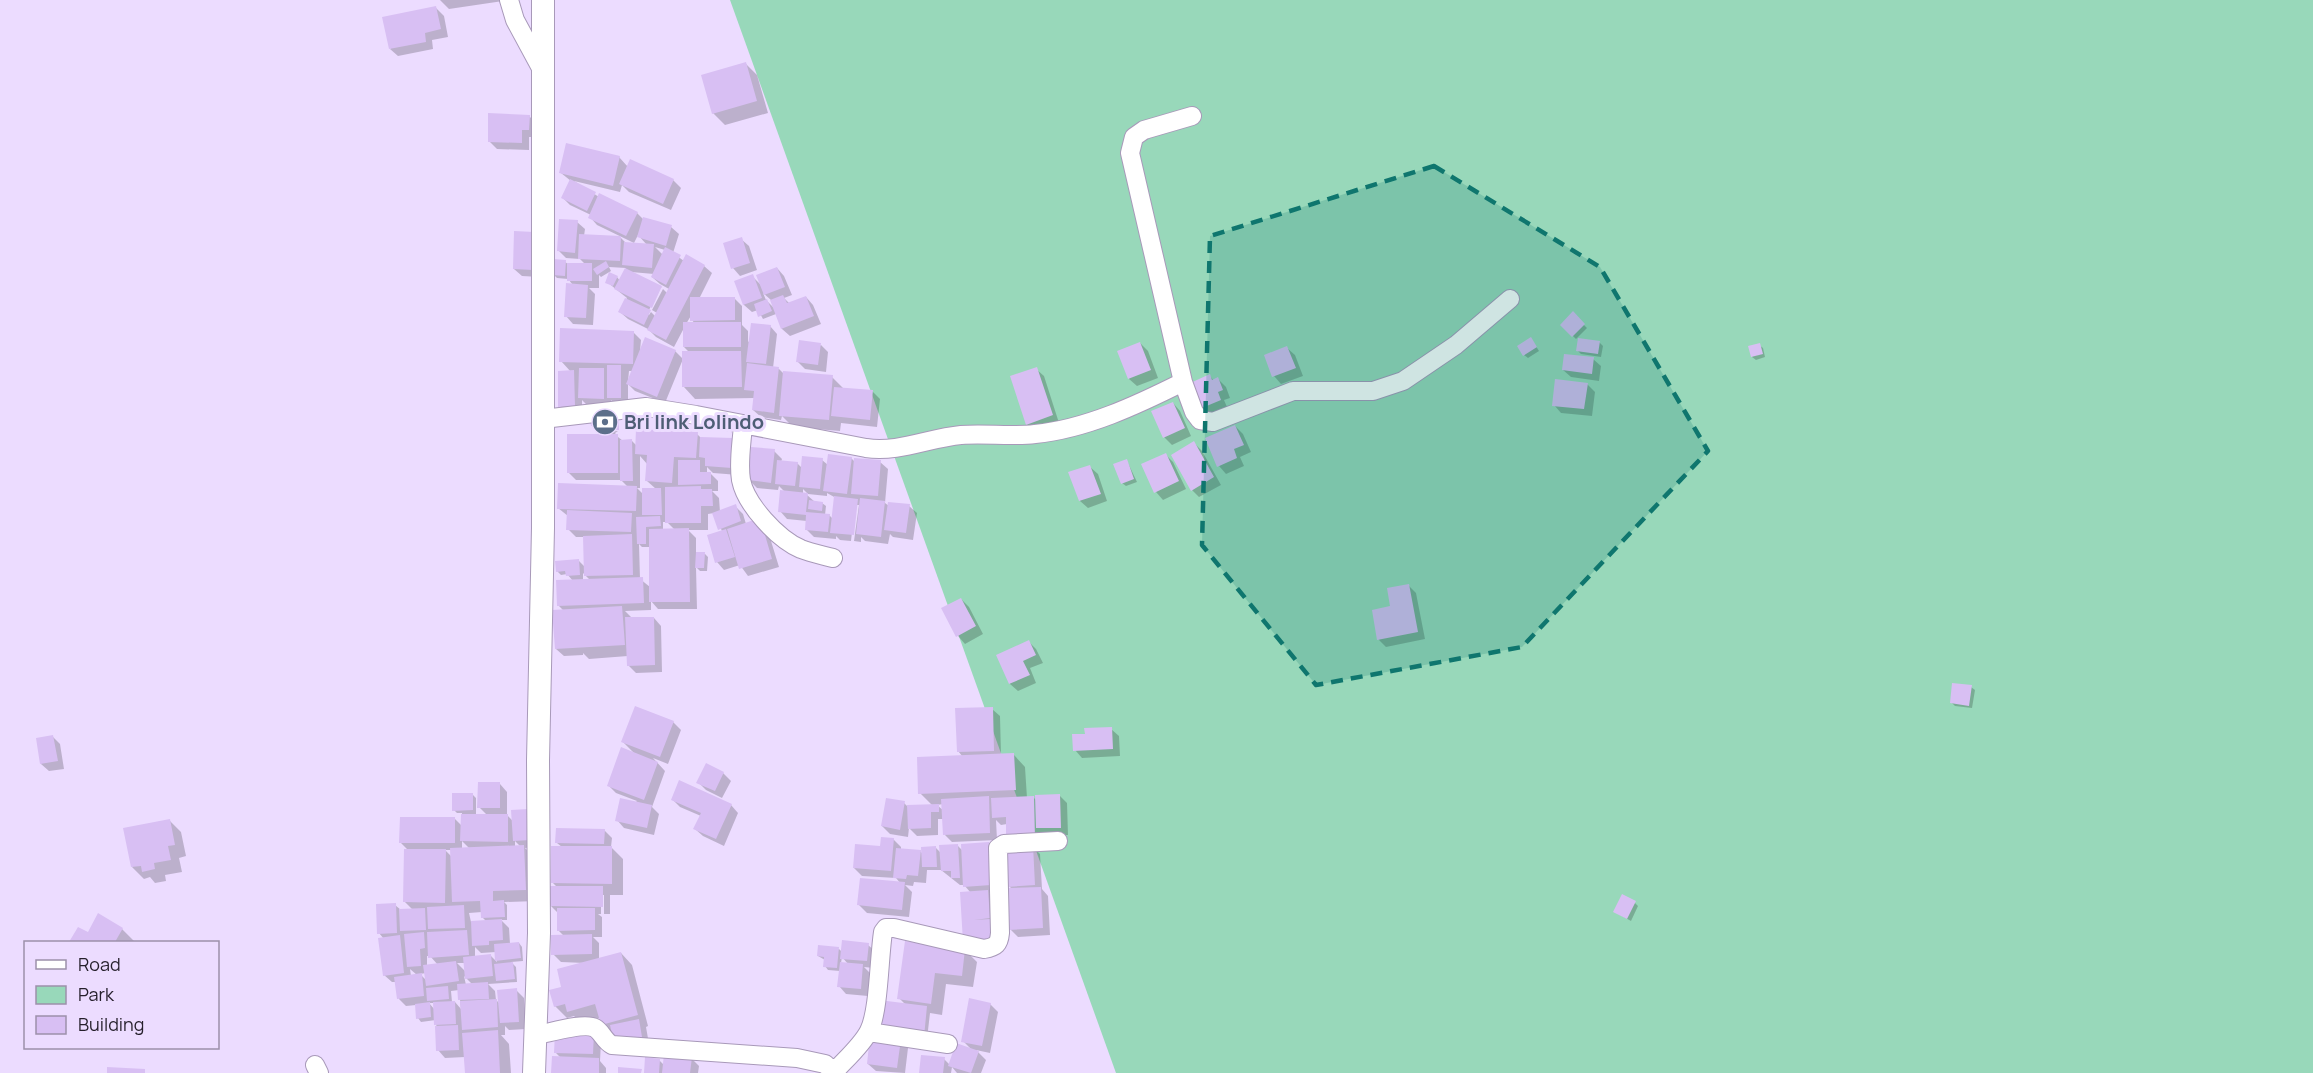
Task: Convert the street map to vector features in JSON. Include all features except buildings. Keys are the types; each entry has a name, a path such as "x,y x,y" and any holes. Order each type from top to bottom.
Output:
{"street":[{"path":"509,0 515,20 543,72"},
{"path":"534,1073 543,419 543,0"},
{"path":"1192,116 1144,130 1134,137 1130,153 1182,381 1194,412 1200,420 1213,422 1293,391 1373,391 1403,381 1419,372 1510,299"},
{"path":"543,419 646,407 866,448 890,449 959,435 1037,434 1066,428 1099,419 1157,395 1182,381"},
{"path":"743,424 741,479 751,504 783,538 801,549 832,558"},
{"path":"536,1035 586,1025 598,1030 605,1042 612,1045 797,1058 825,1064 835,1072 869,1032 874,1015 883,932 886,928 984,949 993,948 999,943 1000,933 998,848 1004,844 1058,841"},
{"path":"869,1032 948,1044"}],"highlighted area":[{"path":"1434,166 1600,267 1708,451 1522,647 1316,685 1202,545 1210,236"}],"green space":[{"path":"730,0 2313,0 2313,1073 1116,1073"}],"place":[{"name":"Bri link Lolindo","path":"605,422"}]}
